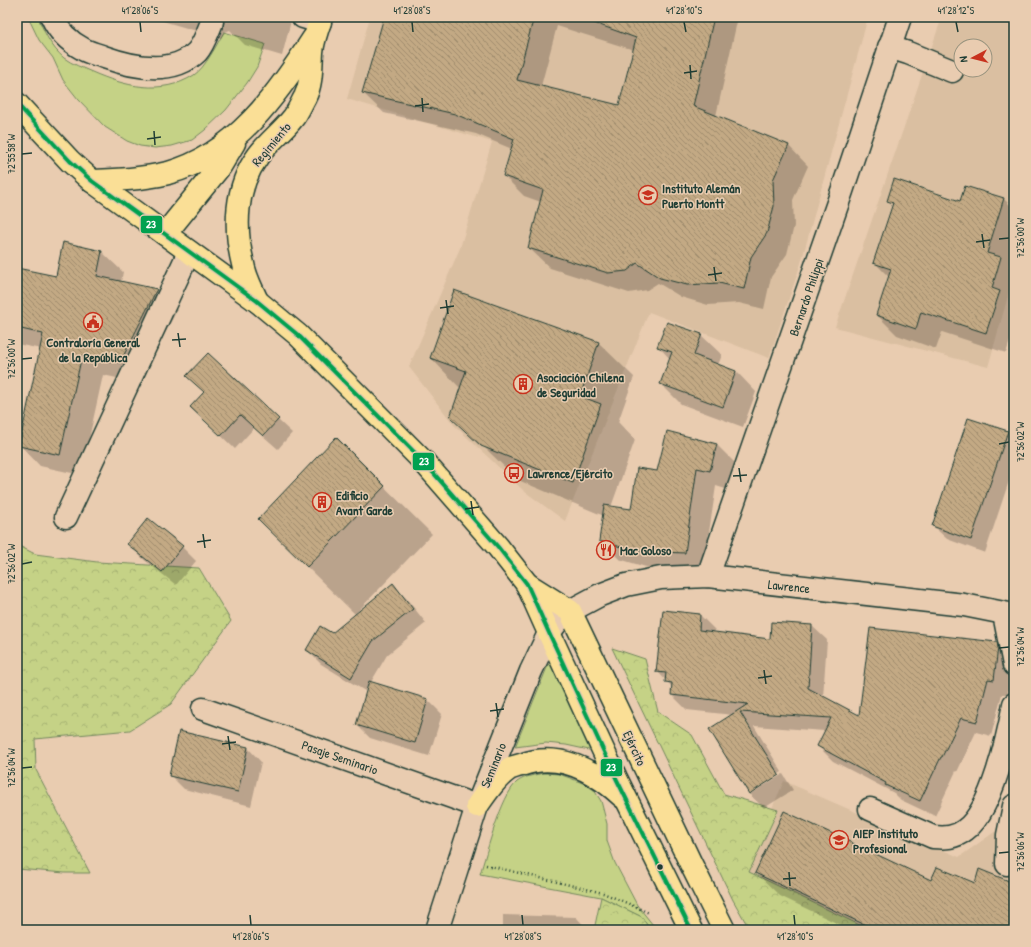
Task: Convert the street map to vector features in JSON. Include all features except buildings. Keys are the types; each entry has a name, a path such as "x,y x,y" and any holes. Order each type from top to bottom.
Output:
{"main road":[{"name":"Regimiento","path":"92,181 139,178 173,171 193,164 212,154 238,135 281,86 315,23"},
{"name":"Regimiento","path":"256,301 243,266 240,247 238,214 240,195 246,175 258,156 294,118 306,95 312,72 312,52 315,23"},
{"path":"17,104 70,161 92,181 256,301 298,335 423,461 498,547 527,584 548,633 628,802 691,930"},
{"name":"Regimiento","path":"165,234 221,165 238,135"},
{"path":"527,584 570,611"},
{"name":"Ejército","path":"570,611 690,864 724,930"},
{"path":"477,806 490,788 509,769 528,762 540,760 567,762 588,770 610,785 628,802"}],"street":[{"path":"52,17 57,28 66,37 84,50 135,66 157,67 175,65 186,60 198,51 212,22"},
{"name":"Bernardo Philippi","path":"708,576 842,191 900,17"},
{"path":"889,47 952,71"},
{"path":"66,517 189,252"},
{"name":"Lawrence","path":"570,611 600,595 626,585 661,578 708,576 964,605 1011,619"},
{"name":"Seminario","path":"437,930 477,806 513,715 548,633 558,621 570,611"},
{"path":"1011,619 1014,665"},
{"path":"870,809 933,837 952,837 966,829 982,809 999,767 1010,727 1014,704"},
{"name":"Pasaje Seminario","path":"203,709 477,806"},
{"path":"1007,864 1008,835 1014,806"}],"path":[{"path":"482,864 602,894 627,903 648,913"}],"shaded area":[{"name":"Instituto Alemán Puerto Montt","path":"370,17 868,17 801,263 769,358 649,312 565,521 524,491 454,425 409,367 460,248 492,142 347,99"},
{"path":"942,17 1014,17 1014,275 988,367 835,327"},
{"name":"AIEP Instituto Profesional","path":"784,781 959,857 1010,821 1014,823 1014,930 849,930 740,881"}],"green space":[{"path":"28,17 38,17 45,34 59,54 67,60 104,77 130,85 143,87 169,85 194,75 202,67 224,32 265,44 257,67 247,83 226,110 205,130 192,140 172,146 155,148 140,146 127,141 105,127 78,99 63,80 53,58 39,40"},
{"path":"17,545 35,554 97,562 199,568 231,621 171,704 130,730 35,739 36,770 90,873 65,873 17,869"},
{"path":"612,648 645,659 658,712 692,735 724,794 778,810 749,872 870,930 750,930 733,900"},
{"path":"550,663 592,748 589,750 566,745 546,743 515,747"},
{"path":"544,773 559,774 585,784 594,790 601,801 607,824 607,841 615,863 637,905 657,930 650,930 642,917 601,897 480,874 500,811 511,789 523,778"},
{"path":"601,897 642,917 650,930 594,930"}],"transit line":[{"name":"23","path":"17,104 70,161 92,181 257,301 298,335 423,461 498,547 527,584 616,778 691,930"}],"place":[{"name":"Instituto Alemán Puerto Montt","path":"648,195"},
{"name":"Contraloría General de la República","path":"93,322"},
{"name":"Asociación Chilena de Seguridad","path":"523,384"},
{"name":"Lawrence/Ejército","path":"514,473"},
{"name":"Edificio Avant Garde","path":"322,502"},
{"name":"Mac Goloso","path":"606,550"},
{"name":"AIEP Instituto Profesional","path":"839,840"}]}
